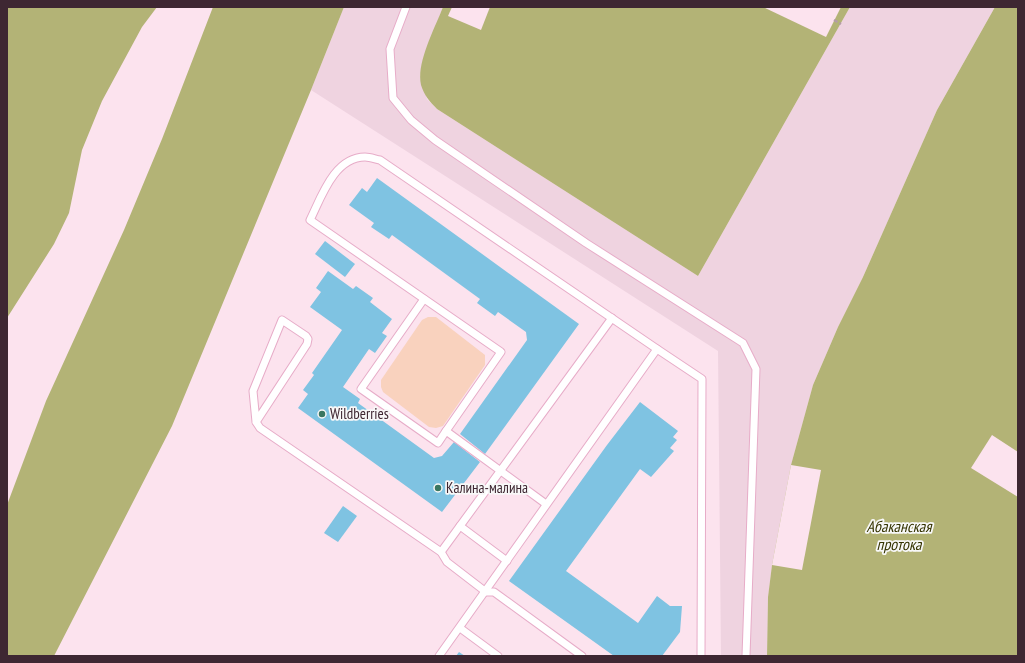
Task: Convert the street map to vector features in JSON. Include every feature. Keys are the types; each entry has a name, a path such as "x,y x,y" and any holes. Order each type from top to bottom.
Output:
{"lane":[{"path":"406,7 390,49 393,98 411,120 435,140 586,242 743,343 756,369 746,656"},
{"path":"424,298 361,389 438,443 501,352 424,298 310,220 329,180 338,170 352,159 364,157 380,160 702,379 701,656"},
{"path":"441,552 612,318"},
{"path":"256,422 307,344 308,339 306,336 282,320 253,391 256,422 260,428 441,552 447,562 486,592 494,592 582,656"},
{"path":"439,656 486,592 546,504 657,349"},
{"path":"446,431 546,504"},
{"path":"460,526 507,561"},
{"path":"460,628 498,656"}],"path":[{"path":"834,20 840,24"}],"shaded area":[{"path":"344,7 443,7 425,55 420,74 427,99 437,109 698,276 850,7 995,7 937,110 813,385 791,465 772,565 768,597 767,656 721,656 718,351 311,90"},
{"path":"428,317 436,317 485,355 485,365 443,426 436,428 429,427 383,392 381,387 381,380 422,320"}],"water":[{"path":"7,7 157,7 142,27 102,101 82,150 69,213 54,244 7,318"},
{"path":"213,7 344,7 172,426 54,656 7,656 7,505 46,401 124,230 162,139"},
{"path":"443,7 850,7 698,276 434,106 424,92 421,85 420,76 421,66 427,46"},
{"name":"Абаканская протока","path":"995,7 1018,7 1018,656 767,656 768,597 772,565 791,465 813,385 937,110"}],"pier":[{"path":"452,7 490,7 481,30 448,16"},
{"path":"763,7 841,7 826,37"},
{"path":"992,435 1018,452 1018,497 971,468"},
{"path":"791,465 821,470 802,570 772,565"}],"building":[{"path":"377,178 579,324 485,454 460,434 527,340 526,332 498,312 495,316 477,303 480,299 392,235 389,239 371,227 374,223 349,205 362,188 367,192"},
{"path":"325,241 355,264 345,277 315,254"},
{"path":"328,271 353,289 356,286 373,298 370,302 392,319 382,333 387,336 375,353 369,349 343,387 360,399 358,403 434,458 442,456 454,442 480,462 442,512 298,408 308,394 303,390 314,375 312,373 342,330 310,307 321,292 316,288"},
{"path":"640,402 678,431 673,437 677,440 670,448 674,451 651,477 640,469 566,571 638,623 657,596 670,606 682,606 680,632 662,656 614,656 509,581 607,445"},
{"path":"343,506 357,516 338,542 324,533"},
{"path":"459,652 465,656 456,656"}],"place":[{"name":"Wildberries","path":"322,414"},
{"name":"Калина-малина","path":"438,488"}]}
